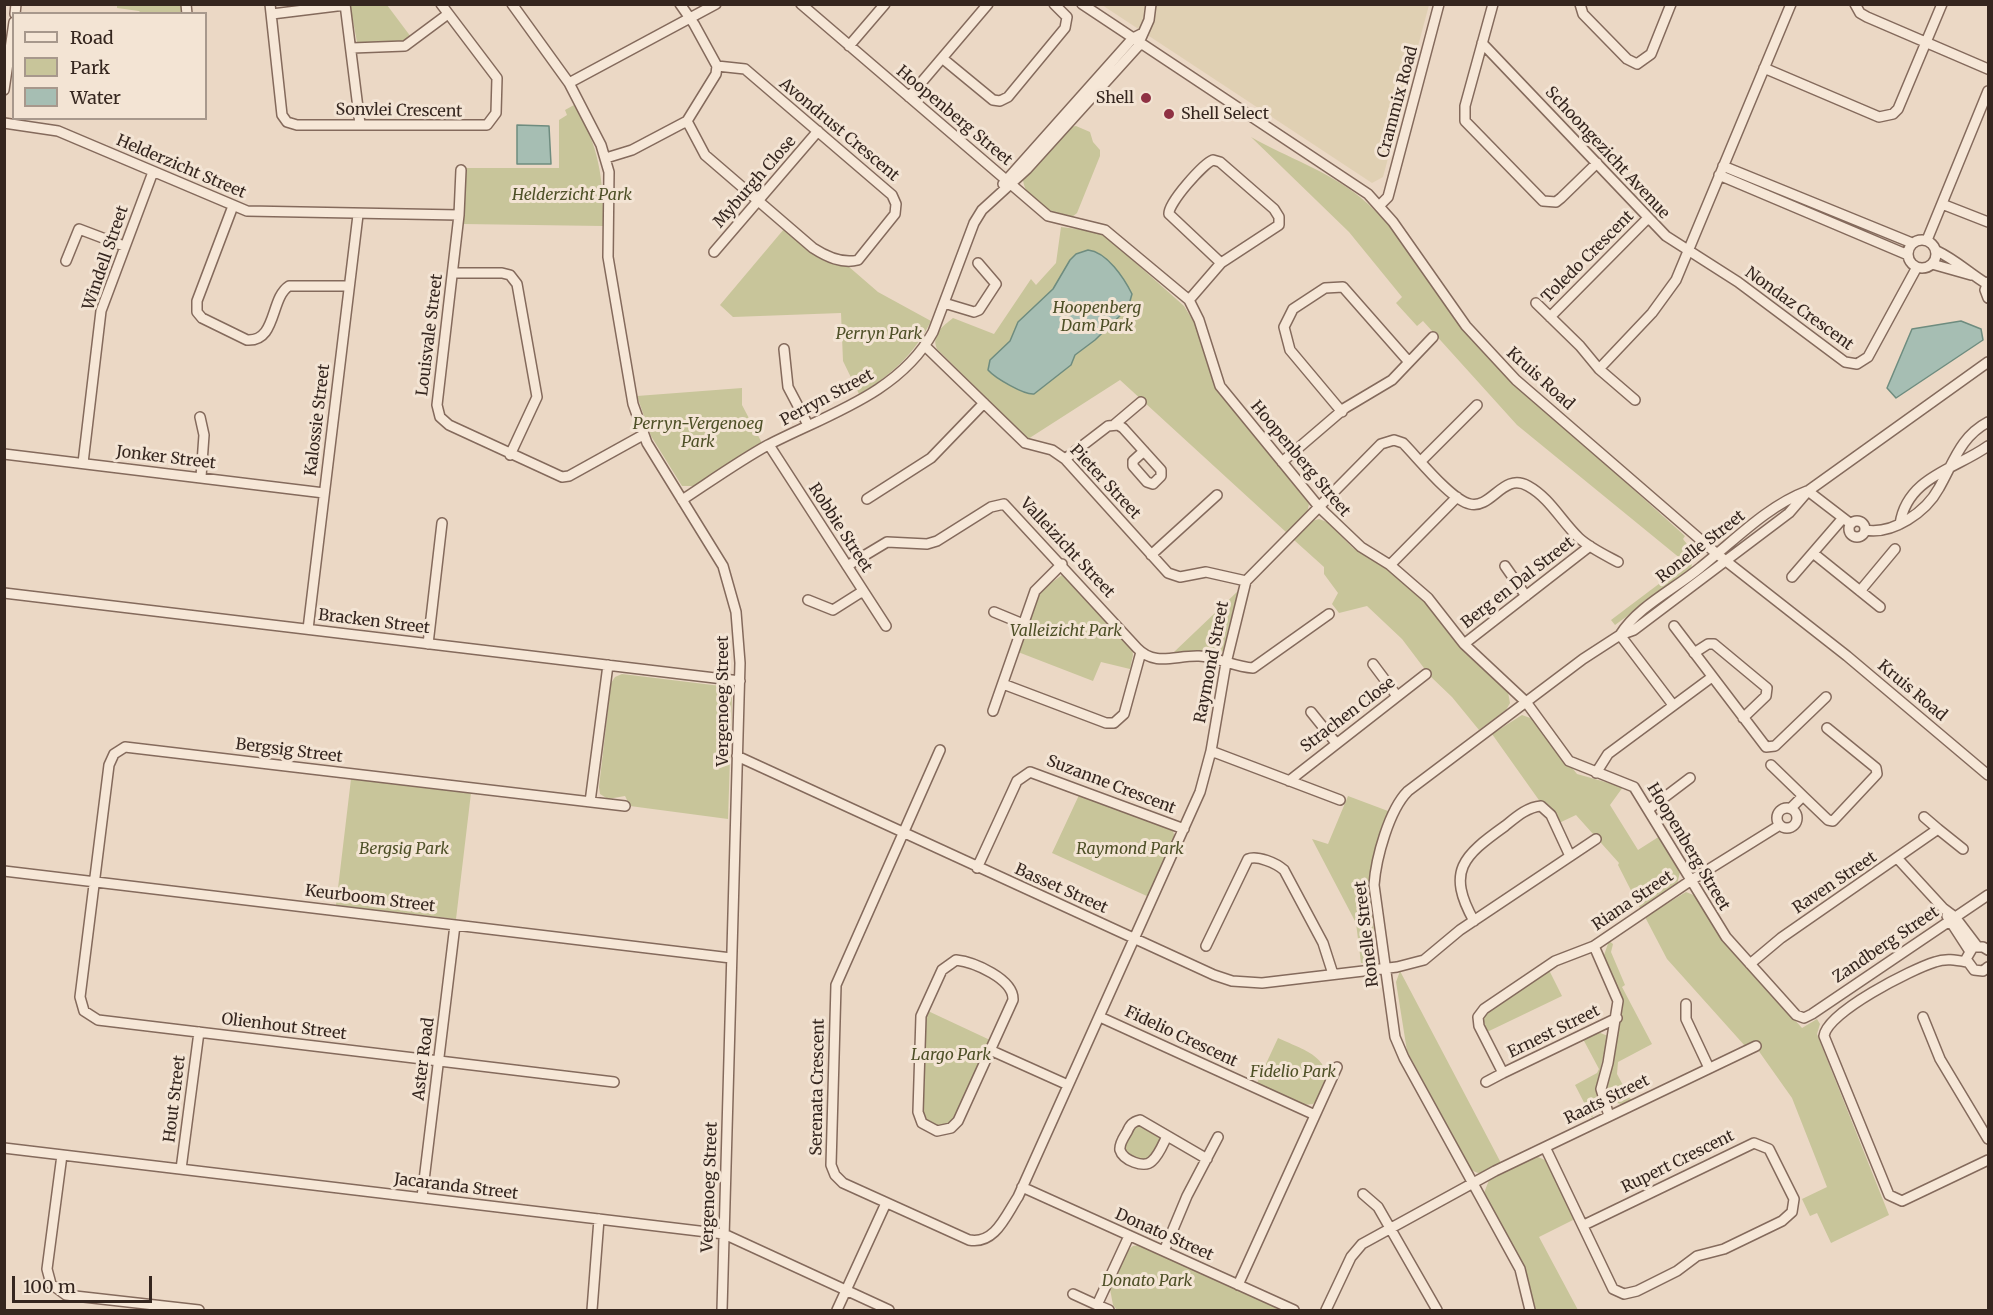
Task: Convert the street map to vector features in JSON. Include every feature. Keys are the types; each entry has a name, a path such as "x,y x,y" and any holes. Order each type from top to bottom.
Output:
{"street":[{"name":"Sonvlei Crescent","path":"271,9 284,118 297,125 478,127 493,120 497,102 497,78 441,4"},
{"name":"Vergenoeg Street","path":"512,4 569,83 606,158 609,193 609,267 630,393 643,435 716,552 728,581 736,612 740,681 722,1311"},
{"path":"606,158 632,150 687,121 716,74 717,66 681,4"},
{"path":"569,83 716,4"},
{"name":"Hoopenberg Street","path":"801,4 1048,216 1105,230 1189,300 1199,320 1220,386 1319,507 1361,547 1390,565 1441,612 1464,644 1526,702 1569,761 1630,784 1649,809 1690,881 1726,937 1792,1012 1801,1017"},
{"path":"849,46 885,4"},
{"path":"909,97 988,4"},
{"path":"942,58 993,100 1000,101 1008,97 1065,28 1067,17 1054,4"},
{"name":"Kruis Road","path":"1082,4 1138,38 1299,147 1380,206 1459,317 1488,352 1526,389 1717,554 1847,656 1989,775"},
{"path":"1138,38 1149,20 1151,4"},
{"name":"Crammix Road","path":"1380,206 1388,197 1439,4"},
{"path":"1493,4 1465,106 1465,122 1544,201 1556,202 1597,163"},
{"path":"1580,4 1581,10 1590,22 1627,59 1637,64 1651,54 1671,4"},
{"path":"1599,369 1652,314 1670,291 1791,4"},
{"path":"1855,4 1860,13 1868,17 1989,69"},
{"path":"1764,68 1879,117 1886,116 1898,109 1942,4"},
{"path":"271,9 345,5 360,124"},
{"path":"352,48 405,46 448,14"},
{"name":"Perryn Street","path":"682,500 769,445 885,385 925,346 974,223 997,193 1138,38"},
{"path":"4,90 8,39"},
{"name":"Schoongezicht Avenue","path":"1482,44 1665,236 1688,250"},
{"name":"Avondrust Crescent","path":"687,121 705,155 820,252 846,262 863,256 895,214 895,199 745,69 717,66"},
{"path":"1927,240 1989,91"},
{"name":"Helderzicht Street","path":"4,123 51,129 233,206 257,213 459,215"},
{"name":"Myburgh Close","path":"714,252 818,131"},
{"path":"1189,300 1221,263 1275,229 1280,221 1274,209 1220,162 1214,160 1206,164 1171,204 1169,214 1221,263"},
{"path":"1723,166 1912,243"},
{"name":"Louisvale Street","path":"460,170 459,215 438,413 445,423 555,476 565,477 643,435"},
{"name":"Windell Street","path":"83,463 99,319 153,172"},
{"path":"1719,176 1908,255"},
{"path":"1942,204 1989,222"},
{"path":"233,206 197,301 197,312 202,318 247,340 255,340 265,333 286,287 349,286"},
{"name":"Kalossie Street","path":"308,629 358,215"},
{"name":"Toledo Crescent","path":"1550,317 1648,218"},
{"path":"66,261 79,229 124,246"},
{"path":"1927,240 1912,243 1908,255 1912,264 1925,268 1932,264 1936,251"},
{"path":"1927,240 1936,251 1960,263 1971,275"},
{"name":"Nondaz Crescent","path":"1688,250 1851,364 1857,364 1868,357 1917,267"},
{"path":"944,303 974,312 979,310 996,284 978,263"},
{"path":"1932,264 1971,275 1988,283 1985,290 1989,298"},
{"path":"453,273 502,273 510,275 518,284 537,397 510,454"},
{"path":"1342,412 1287,343 1284,327 1293,309 1324,288 1343,288 1409,362"},
{"name":"Toledo Crescent","path":"1536,303 1580,345 1599,369 1635,400"},
{"path":"1282,462 1342,412 1383,386 1433,337"},
{"name":"Pieter Street","path":"925,346 1025,442 1052,450 1065,459 1168,573 1173,576 1206,572 1246,580"},
{"path":"784,349 789,387 808,425"},
{"name":"Ronelle Street","path":"1530,1311 1520,1269 1398,1044 1374,885 1377,862 1396,805 1408,791 1526,702 1620,635 1634,630 1789,513 1808,491 1989,362"},
{"path":"1065,459 1108,426 1115,424 1141,402"},
{"path":"867,499 931,458 984,403"},
{"path":"1390,565 1457,497 1421,461 1478,405"},
{"path":"200,417 204,435 201,477"},
{"path":"1808,491 1847,521 1860,521 1865,530 1889,529 1900,524 1929,501 1938,490 1954,455 1968,437 1989,422"},
{"path":"1115,424 1123,428 1144,451"},
{"name":"Raymond Street","path":"1135,939 1200,792 1211,751 1226,663 1246,580 1381,444 1394,440 1403,443 1421,461"},
{"name":"Robbie Street","path":"769,445 886,626"},
{"path":"1900,524 1903,508 1913,492 1949,467 1989,446"},
{"name":"Jonker Street","path":"4,454 324,493"},
{"name":"Berg en Dal Street","path":"1457,497 1468,504 1479,504 1510,484 1522,484 1547,501 1573,532 1590,546 1618,562"},
{"name":"Ronelle Street","path":"1620,635 1628,622 1793,496 1808,491"},
{"path":"1151,555 1217,495"},
{"name":"Valleizicht Street","path":"848,566 887,542 927,544 937,541 999,504 1008,505 1141,652"},
{"path":"1792,577 1813,553 1847,521"},
{"path":"428,644 442,523"},
{"name":"Berg en Dal Street","path":"1464,644 1590,546"},
{"path":"1860,591 1895,549"},
{"path":"1813,553 1880,607"},
{"path":"993,711 1035,591 1062,564"},
{"path":"1505,567 1526,596"},
{"path":"808,600 833,610 863,591"},
{"name":"Bracken Street","path":"4,593 740,681"},
{"path":"994,612 1023,624"},
{"path":"1003,684 1106,723 1114,723 1124,714 1141,652 1160,660 1198,656 1257,667 1329,614"},
{"path":"1674,626 1764,746 1771,747 1826,697"},
{"path":"1620,635 1673,705"},
{"path":"1694,653 1708,644 1714,644 1767,688 1766,696 1743,718"},
{"path":"1373,664 1397,696"},
{"path":"591,802 608,665"},
{"name":"Strachen Close","path":"1289,781 1426,674"},
{"path":"1596,773 1608,754 1712,677"},
{"path":"1311,712 1336,743"},
{"path":"1771,765 1827,820 1833,821 1877,774 1876,768 1827,728"},
{"name":"Bergsig Street","path":"95,882 110,761 114,753 124,747 625,806"},
{"name":"Serenata Crescent","path":"940,750 840,974 834,997 832,1170 843,1183 969,1240 980,1241 996,1231 1022,1187 1135,939"},
{"path":"1211,751 1340,800"},
{"name":"Basset Street","path":"738,756 977,868 1232,981 1262,983 1424,960 1474,921 1596,839"},
{"name":"Suzanne Crescent","path":"977,868 1017,782 1030,772 1184,829"},
{"path":"1649,809 1690,778"},
{"path":"1791,808 1797,816 1795,823 1790,827 1780,825 1777,819 1778,812 1784,808 1791,808 1803,795"},
{"path":"1474,921 1461,894 1459,884 1466,860 1482,842 1530,808 1540,806 1548,811 1570,856"},
{"path":"1924,817 1963,849"},
{"name":"Riana Street","path":"1609,1116 1601,1089 1617,1018 1617,996 1594,946 1690,881 1780,825"},
{"name":"Raven Street","path":"1750,964 1781,938 1898,859 1938,829"},
{"path":"1206,946 1248,859 1253,857 1277,865 1284,870 1323,943 1333,974"},
{"path":"1898,859 1952,918 1973,948"},
{"name":"Keurboom Street","path":"4,871 732,958"},
{"name":"Olienhout Street","path":"95,882 80,998 84,1011 98,1020 614,1082"},
{"name":"Zandberg Street","path":"1801,1017 1812,1014 1989,895"},
{"name":"Aster Road","path":"422,1197 455,925"},
{"name":"Ernest Street","path":"1503,1073 1479,1026 1479,1014 1555,961 1594,946"},
{"path":"1973,948 1988,949"},
{"path":"1967,962 1973,948"},
{"path":"1987,972 1974,970 1967,962 1944,959 1922,967 1871,995 1834,1019 1826,1028 1824,1036 1889,1195 1902,1201 1989,1160"},
{"path":"963,961 1005,980 1011,987 1013,1000 990,1050 955,1125 942,1131 925,1126 918,1112 919,1026 924,1008 942,970 950,962 963,961"},
{"path":"1686,1004 1686,1019 1709,1068"},
{"name":"Fidelio Crescent","path":"1100,1017 1315,1115"},
{"path":"1923,1017 1940,1059 1989,1138"},
{"name":"Ernest Street","path":"1486,1082 1617,1018"},
{"name":"Hout Street","path":"181,1169 199,1032"},
{"name":"Raats Street","path":"1326,1311 1354,1252 1362,1244 1545,1147 1756,1046"},
{"path":"990,1050 1068,1085"},
{"path":"1238,1285 1337,1067"},
{"path":"1167,1136 1154,1160 1148,1164 1141,1164 1121,1152 1120,1145 1130,1125 1143,1121 1207,1159"},
{"path":"1164,1251 1186,1196 1218,1137"},
{"name":"Rupert Crescent","path":"1545,1147 1613,1289 1624,1294 1637,1291 1677,1271 1697,1256 1724,1249 1782,1221 1792,1212 1794,1199 1769,1149 1754,1143 1584,1225"},
{"name":"Jacaranda Street","path":"4,1148 724,1234 888,1311"},
{"path":"62,1155 47,1269 53,1288 66,1295 199,1311"},
{"name":"Donato Street","path":"1022,1187 1294,1311"},
{"path":"1363,1194 1376,1203 1437,1311"},
{"path":"837,1311 886,1203"},
{"path":"592,1311 599,1219"},
{"path":"1097,1305 1129,1236"},
{"path":"1073,1294 1109,1311"}],"shaded area":[{"path":"1102,5 1429,5 1383,177 1372,183"}],"green space":[{"path":"117,5 182,5 183,12 140,12 117,8"},
{"path":"350,5 387,5 411,37 404,42 357,42"},
{"name":"Helderzicht Park","path":"574,105 589,134 598,163 601,178 603,226 463,224 465,168 559,168 559,120 567,115 565,110"},
{"path":"1076,126 1090,132 1093,142 1100,150 1100,156 1077,213 1072,217 1042,206 1029,194 1023,180 1070,127"},
{"path":"1251,137 1334,179 1360,197 1378,214 1395,232 1456,318 1488,358 1685,536 1683,539 1694,553 1691,569 1615,625 1611,620 1680,568 1681,559 1517,425 1423,321 1417,326 1396,303 1402,297 1349,232"},
{"name":"Hoopenberg Dam Park","path":"1061,227 1101,232 1184,306 1197,327 1218,390 1309,504 1307,513 1287,533 1120,380 1028,439 937,349 935,339 937,335 953,318 994,334 1031,279 1036,285 1056,263"},
{"name":"Perryn Park","path":"784,229 848,266 878,292 931,321 925,333 901,363 881,380 859,394 843,361 841,313 733,317 720,305"},
{"name":"Perryn-Vergenoeg Park","path":"742,388 742,405 762,443 694,486 682,486 651,436 637,396"},
{"path":"1319,519 1327,522 1353,548 1386,567 1435,610 1464,652 1508,692 1510,703 1506,710 1479,730 1452,697 1430,676 1402,639 1367,606 1339,613 1332,604 1338,593 1324,574 1324,567 1294,540 1312,521"},
{"name":"Valleizicht Park","path":"1062,575 1132,647 1130,669 1101,662 1093,681 1018,652 1040,591"},
{"path":"1238,591 1223,651 1217,655 1177,656 1174,652"},
{"path":"622,674 721,686 729,690 732,699 728,819 630,806 625,796 608,799 600,794 611,683 615,677"},
{"path":"1522,715 1533,719 1577,774 1623,787 1610,805 1638,850 1660,836 1680,872 1677,885 1641,910 1619,863 1576,815 1559,823 1541,803 1492,734"},
{"name":"Bergsig Park","path":"351,779 471,793 456,919 336,905"},
{"name":"Raymond Park","path":"1080,793 1173,831 1175,838 1149,897 1052,853"},
{"path":"1348,796 1388,811 1369,877 1376,955 1370,962 1361,963 1356,923 1312,839 1328,844"},
{"path":"1686,892 1696,896 1719,935 1802,1028 1817,1019 1820,1024 1817,1034 1889,1215 1831,1243 1817,1213 1810,1216 1802,1199 1827,1187 1792,1098 1758,1050 1755,1041 1745,1046 1667,959 1645,917"},
{"path":"1609,941 1613,944 1611,952 1625,985 1622,987 1652,1044 1618,1062 1617,1074 1631,1100 1621,1104 1610,1101 1605,1092 1623,1007 1604,955"},
{"path":"1549,970 1562,996 1487,1032 1483,1018 1487,1012"},
{"path":"1400,971 1501,1163 1485,1172 1478,1173 1470,1168 1407,1051 1396,982"},
{"name":"Largo Park","path":"928,1011 990,1040 954,1119 941,1126 928,1122 922,1113 925,1018"},
{"path":"1598,1032 1608,1036 1596,1088 1598,1107 1592,1118 1575,1085 1597,1073 1599,1069 1583,1039"},
{"name":"Fidelio Park","path":"1278,1038 1306,1051 1321,1062 1325,1070 1325,1078 1322,1089 1313,1104 1304,1105 1257,1083"},
{"path":"1141,1123 1161,1139 1151,1158 1144,1162 1127,1155 1123,1147 1132,1127"},
{"path":"1536,1156 1547,1161 1575,1219 1539,1237 1578,1310 1536,1310 1522,1262 1484,1193 1489,1180"},
{"name":"Donato Park","path":"1139,1245 1277,1308 1275,1310 1117,1310 1113,1305 1110,1289 1127,1251"}],"water":[{"path":"517,125 549,126 551,164 517,164"},
{"path":"1088,250 1102,255 1120,274 1132,294 1128,308 1095,340 1075,355 1071,365 1034,394 1017,389 997,377 988,370 990,360 1010,341 1018,322 1053,289 1070,260 1076,254"},
{"path":"1961,321 1981,329 1983,340 1896,398 1887,388 1912,329"}],"place":[{"name":"Shell","path":"1146,98"},
{"name":"Shell Select","path":"1169,114"}]}
